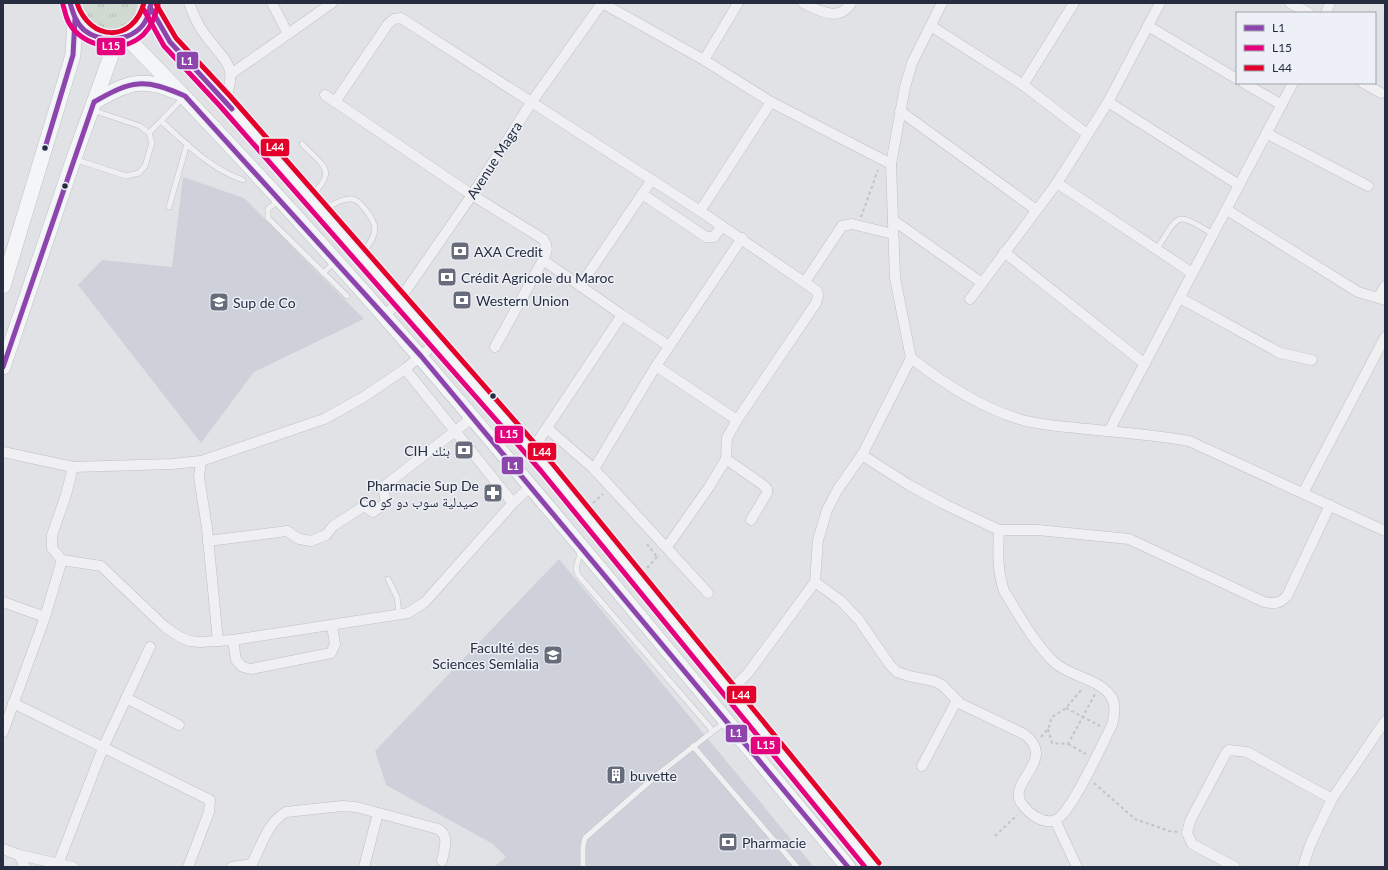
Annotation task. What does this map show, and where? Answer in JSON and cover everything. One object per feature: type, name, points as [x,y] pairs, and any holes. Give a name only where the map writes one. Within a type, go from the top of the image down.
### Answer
[{"type":"main road","points":[[70,3],[75,19],[81,27],[93,36],[107,40],[122,38],[140,27],[147,18],[150,5]]},
{"type":"main road","points":[[150,5],[170,42],[225,100],[532,450],[874,867]]},
{"type":"main road","points":[[3,286],[6,266],[73,55],[75,19]]},
{"type":"main road","points":[[122,38],[185,96],[385,316],[531,486],[848,867]]},
{"type":"main road","points":[[3,366],[74,158],[93,106],[122,38]]},
{"type":"main road","points":[[93,106],[122,86],[137,83],[156,84],[185,96]]},
{"type":"street","points":[[189,3],[206,36],[227,61],[231,74],[230,85],[225,100]]},
{"type":"street","points":[[272,3],[288,34]]},
{"type":"street","points":[[231,74],[332,3]]},
{"type":"street","points":[[602,3],[704,60],[771,102],[886,162]]},
{"type":"street","name":"Avenue Magra","points":[[385,316],[400,299],[472,196],[531,103],[602,3]]},
{"type":"street","points":[[704,60],[738,3]]},
{"type":"street","points":[[803,3],[825,14],[833,14],[842,12],[851,3]]},
{"type":"street","points":[[730,691],[748,673],[814,582],[818,540],[828,510],[838,489],[862,455],[911,358],[895,278],[893,220],[886,162],[912,63],[942,3]]},
{"type":"street","points":[[1023,85],[1074,3]]},
{"type":"street","points":[[970,299],[1035,210],[1057,183],[1108,102],[1160,3]]},
{"type":"street","points":[[1290,3],[1307,12]]},
{"type":"street","points":[[335,102],[388,24],[398,18],[405,20],[531,103],[742,238],[817,291],[818,296],[816,303],[737,420],[727,438],[726,460],[667,548]]},
{"type":"street","points":[[931,26],[1023,85],[1087,134]]},
{"type":"street","points":[[1148,26],[1236,78]]},
{"type":"street","points":[[1246,84],[1282,105]]},
{"type":"street","points":[[1109,431],[1146,364],[1192,273],[1227,210],[1292,84]]},
{"type":"street","points":[[1365,84],[1381,93]]},
{"type":"street","points":[[325,95],[472,196],[543,239],[547,250],[543,260],[495,347]]},
{"type":"street","points":[[700,211],[771,102]]},
{"type":"street","points":[[1108,102],[1239,185]]},
{"type":"street","points":[[900,111],[1035,210]]},
{"type":"street","points":[[1266,133],[1368,186]]},
{"type":"street","points":[[580,286],[651,180]]},
{"type":"street","points":[[1057,183],[1192,273]]},
{"type":"street","points":[[642,194],[706,237],[714,237],[722,226]]},
{"type":"street","points":[[1227,210],[1358,292],[1382,299],[1385,286]]},
{"type":"street","points":[[893,220],[982,284]]},
{"type":"street","points":[[805,282],[842,226],[846,224],[858,225],[893,234]]},
{"type":"street","points":[[594,469],[656,366],[742,238]]},
{"type":"street","points":[[1004,252],[1146,364]]},
{"type":"street","points":[[543,260],[669,346]]},
{"type":"street","points":[[1180,298],[1280,353],[1312,360]]},
{"type":"street","points":[[532,450],[622,315]]},
{"type":"street","points":[[1302,493],[1385,337]]},
{"type":"street","points":[[3,452],[73,467],[172,464],[201,461],[324,419],[362,398],[405,369],[437,342]]},
{"type":"street","points":[[911,358],[938,379],[974,399],[1020,419],[1048,425],[1165,436],[1189,441],[1384,529]]},
{"type":"street","points":[[656,366],[737,420]]},
{"type":"street","points":[[405,369],[456,430],[513,503]]},
{"type":"street","points":[[208,541],[287,530],[299,539],[311,541],[326,535],[333,526],[364,506],[373,512],[386,503],[383,487],[472,418]]},
{"type":"street","points":[[547,428],[594,469],[708,593]]},
{"type":"street","points":[[862,455],[944,504],[999,530],[1038,530],[1129,538],[1264,602],[1274,604],[1281,602],[1287,596],[1330,505]]},
{"type":"street","points":[[726,460],[764,485],[766,489],[766,493],[751,520]]},
{"type":"street","points":[[201,461],[199,477],[208,541],[218,641]]},
{"type":"street","points":[[73,467],[66,495],[52,535],[52,548],[62,560],[101,566],[165,626],[180,637],[200,642],[233,640],[332,626],[408,613],[426,602],[513,503],[531,486]]},
{"type":"street","points":[[814,582],[841,601],[854,615],[890,665],[897,672],[934,681],[942,685],[962,704],[1024,734],[1032,740],[1035,745],[1035,760],[1020,791],[1019,798],[1034,816],[1046,821],[1055,820],[1063,815],[1109,731],[1114,717],[1112,699],[1099,686],[1065,669],[1055,662],[1034,639],[1004,591],[999,573],[999,530]]},
{"type":"street","points":[[3,732],[45,617],[62,560]]},
{"type":"street","points":[[3,602],[45,617]]},
{"type":"street","points":[[233,640],[236,660],[243,667],[251,669],[331,654],[335,644],[332,626]]},
{"type":"street","points":[[57,866],[103,748],[150,647]]},
{"type":"street","points":[[126,698],[179,725]]},
{"type":"street","points":[[922,766],[957,700]]},
{"type":"street","points":[[13,703],[210,800],[209,812],[188,867]]},
{"type":"street","points":[[1303,867],[1310,845],[1332,799],[1385,721]]},
{"type":"street","points":[[1235,867],[1195,847],[1188,839],[1187,833],[1190,822],[1226,753],[1233,749],[1247,752],[1332,799]]},
{"type":"street","points":[[232,867],[252,866],[272,824],[278,817],[286,812],[342,806],[356,807],[443,831],[446,837],[442,861]]},
{"type":"street","points":[[364,867],[378,813]]},
{"type":"street","points":[[1055,820],[1077,867]]},
{"type":"street","points":[[3,849],[57,866],[72,867]]},
{"type":"street","points":[[19,855],[25,867]]},
{"type":"lane","points":[[149,133],[185,96]]},
{"type":"lane","points":[[74,158],[126,176],[135,176],[142,170],[151,148],[151,138],[149,133],[140,126],[93,106]]},
{"type":"lane","points":[[161,121],[220,171],[243,180]]},
{"type":"lane","points":[[169,207],[187,144]]},
{"type":"lane","points":[[302,144],[323,166],[326,173],[323,183],[309,197]]},
{"type":"lane","points":[[321,211],[347,199],[356,200],[359,202],[373,218],[376,226],[375,235],[361,256]]},
{"type":"lane","points":[[279,200],[268,209],[268,218],[347,296]]},
{"type":"lane","points":[[1156,250],[1175,221],[1180,218],[1186,218],[1213,234]]},
{"type":"lane","points":[[323,272],[336,262]]},
{"type":"lane","points":[[582,548],[576,568],[578,575],[713,731]]},
{"type":"lane","points":[[388,579],[397,597],[398,614]]},
{"type":"lane","points":[[583,867],[583,846],[585,838],[657,775],[726,721]]},
{"type":"lane","points":[[694,746],[797,867]]},
{"type":"path","points":[[858,225],[886,162]]},
{"type":"path","points":[[1035,745],[1048,729],[1052,717],[1066,708],[1089,682]]},
{"type":"path","points":[[1068,744],[1099,686]]},
{"type":"path","points":[[1066,708],[1109,731]]},
{"type":"path","points":[[1048,729],[1052,743],[1068,744],[1094,758]]},
{"type":"path","points":[[1086,775],[1135,819],[1169,831],[1187,833]]},
{"type":"path","points":[[995,836],[1025,807]]},
{"type":"shaded area","name":"Sup de Co","points":[[183,177],[244,198],[364,319],[254,372],[201,443],[78,285],[102,260],[172,267]]},
{"type":"shaded area","name":"Faculté des Sciences Semlalia","points":[[559,559],[814,867],[494,867],[506,857],[493,844],[386,785],[375,751]]},
{"type":"green space","points":[[83,3],[137,3],[135,15],[129,23],[120,28],[110,30],[100,28],[91,23],[85,15]]},
{"type":"transit line","name":"L1","points":[[70,3],[77,21],[84,30],[100,38],[110,39],[128,36],[136,32],[147,18],[151,3]]},
{"type":"transit line","name":"L44","points":[[77,3],[83,16],[91,25],[101,31],[111,33],[121,31],[131,25],[138,16],[144,3]]},
{"type":"transit line","name":"L44","points":[[156,4],[176,38],[230,96],[551,462],[879,863]]},
{"type":"transit line","name":"L15","points":[[63,5],[68,21],[75,31],[83,38],[103,46],[124,45],[143,35],[151,24],[158,5]]},
{"type":"transit line","name":"L1","points":[[150,7],[170,42],[232,109]]},
{"type":"transit line","name":"L15","points":[[144,10],[164,46],[220,106],[541,471],[865,867]]},
{"type":"transit line","name":"L1","points":[[45,148],[73,55],[75,19]]},
{"type":"transit line","name":"L1","points":[[3,367],[94,102],[118,89],[138,84],[159,86],[185,96],[421,356],[848,867]]},
{"type":"place","name":"AXA Credit","points":[[460,251]]},
{"type":"place","name":"Crédit Agricole du Maroc","points":[[447,277]]},
{"type":"place","name":"Western Union","points":[[462,300]]},
{"type":"place","name":"Sup de Co","points":[[219,302]]},
{"type":"place","name":"CIH بنك","points":[[464,450]]},
{"type":"place","name":"Pharmacie Sup De Co صيدلية سوب دو كو","points":[[493,493]]},
{"type":"place","name":"Faculté des Sciences Semlalia","points":[[553,655]]},
{"type":"place","name":"buvette","points":[[616,775]]},
{"type":"place","name":"Pharmacie","points":[[728,842]]}]
